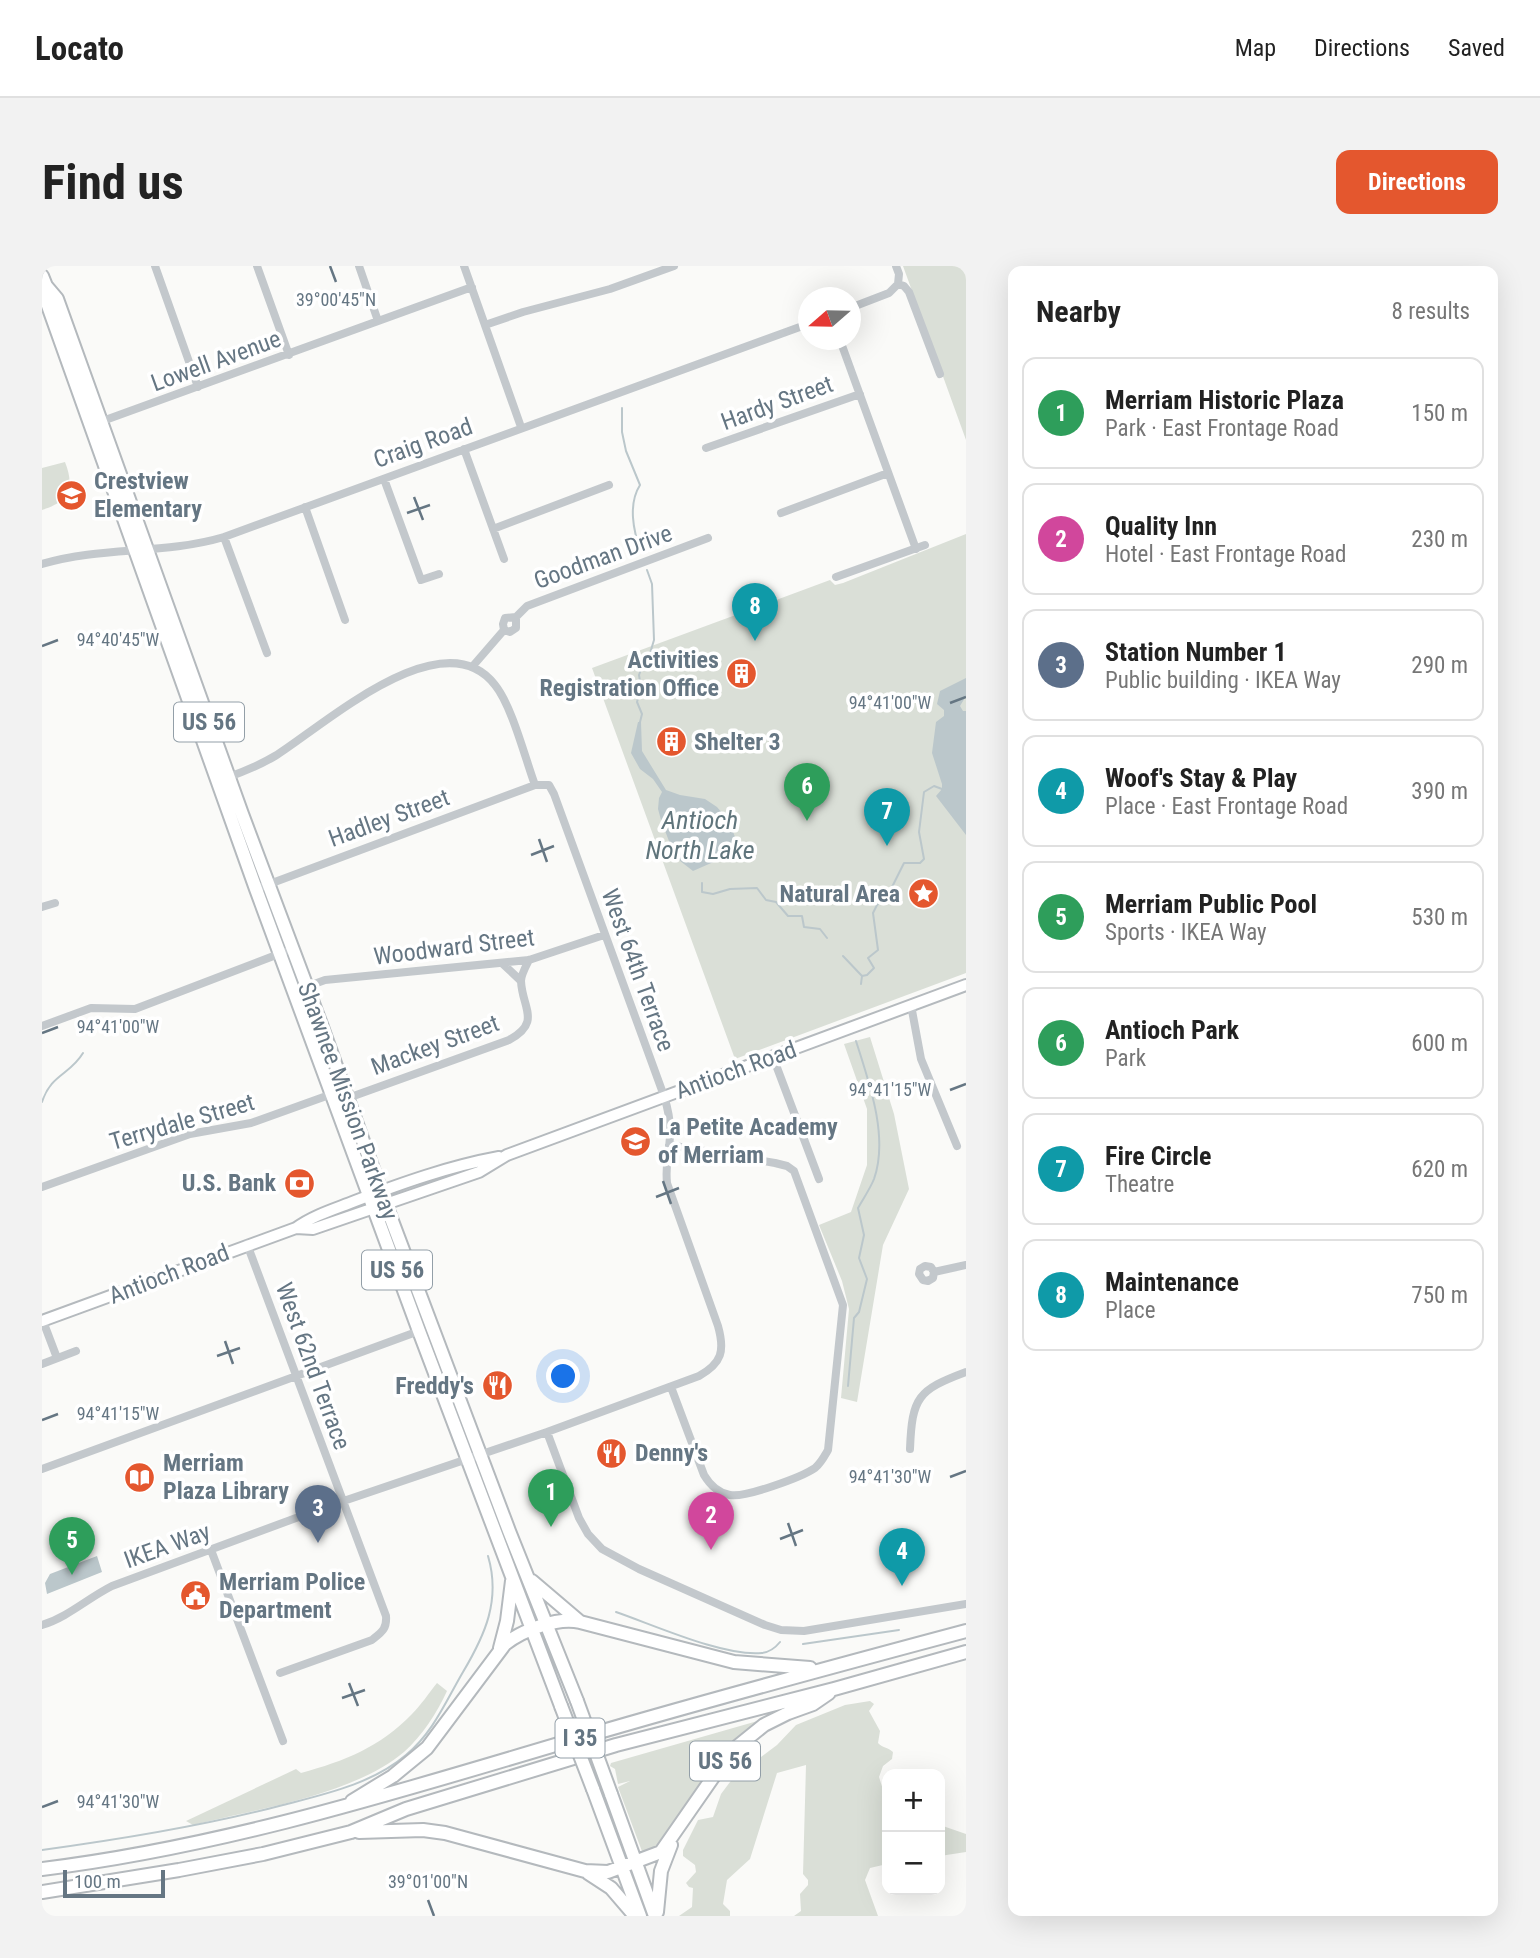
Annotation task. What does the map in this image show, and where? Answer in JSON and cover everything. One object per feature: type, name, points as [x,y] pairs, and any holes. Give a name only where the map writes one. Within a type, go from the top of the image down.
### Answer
[{"type":"highway","name":"Shawnee Mission Parkway","points":[[43,283],[47,303],[148,551],[223,779]]},
{"type":"highway","name":"Shawnee Mission Parkway","points":[[96,423],[134,551],[223,779],[286,952],[332,1094],[375,1193]]},
{"type":"highway","name":"Shawnee Mission Parkway","points":[[286,952],[306,987],[348,1098],[419,1331],[548,1624],[656,1916]]},
{"type":"highway","name":"Shawnee Mission Parkway","points":[[380,1207],[448,1367],[513,1577],[622,1868],[637,1916]]},
{"type":"highway","points":[[419,1331],[425,1335],[448,1367]]},
{"type":"highway","points":[[498,1654],[507,1621],[513,1577]]},
{"type":"highway","name":"US 56","points":[[529,1578],[580,1622],[734,1662],[824,1669]]},
{"type":"highway","points":[[338,1810],[393,1776],[427,1748],[512,1639],[562,1620],[580,1622]]},
{"type":"highway","name":"I 35","points":[[42,1869],[204,1842],[338,1810],[635,1721],[966,1631]]},
{"type":"highway","name":"I 35","points":[[42,1892],[190,1868],[351,1832],[406,1809],[616,1745],[966,1652]]},
{"type":"highway","name":"US 56","points":[[622,1868],[661,1852],[727,1758],[752,1733],[788,1713],[813,1704],[834,1689]]},
{"type":"highway","points":[[351,1832],[423,1830],[445,1833],[585,1871],[608,1872],[622,1868]]},
{"type":"highway","points":[[656,1916],[662,1871],[674,1835]]},
{"type":"highway","points":[[585,1871],[611,1888],[637,1916]]},
{"type":"main road","name":"Antioch Road","points":[[43,1321],[296,1228],[309,1219],[375,1193],[475,1161],[507,1155],[966,985]]},
{"type":"main road","name":"Antioch Road","points":[[296,1228],[313,1229],[380,1207],[479,1172],[507,1155]]},
{"type":"street","points":[[155,266],[198,387]]},
{"type":"street","points":[[257,266],[289,355]]},
{"type":"street","points":[[359,266],[378,321]]},
{"type":"street","points":[[464,266],[521,427]]},
{"type":"street","points":[[485,326],[523,312],[610,289],[674,266]]},
{"type":"street","points":[[861,304],[889,293],[898,284],[896,266]]},
{"type":"street","points":[[898,284],[909,292],[940,374]]},
{"type":"street","name":"Lowell Avenue","points":[[96,423],[472,287]]},
{"type":"street","name":"Craig Road","points":[[42,564],[84,555],[187,547],[223,537],[798,328]]},
{"type":"street","points":[[844,350],[916,549]]},
{"type":"street","name":"Hardy Street","points":[[706,448],[860,394]]},
{"type":"street","points":[[464,449],[504,559]]},
{"type":"street","points":[[781,513],[888,473]]},
{"type":"street","points":[[384,479],[421,580],[439,574]]},
{"type":"street","points":[[493,529],[609,485]]},
{"type":"street","points":[[305,507],[345,620]]},
{"type":"street","points":[[223,537],[267,653]]},
{"type":"street","name":"Goodman Drive","points":[[472,667],[504,630],[505,618],[516,617],[527,606],[543,599],[708,538]]},
{"type":"street","points":[[836,577],[925,545]]},
{"type":"street","points":[[223,779],[274,757],[363,696],[400,677],[443,663],[472,667]]},
{"type":"street","name":"West 64th Terrace","points":[[472,667],[490,679],[500,692],[536,785],[549,785],[554,794],[664,1096],[670,1117],[665,1166],[667,1183],[719,1326],[723,1347],[720,1356]]},
{"type":"street","name":"Hadley Street","points":[[262,887],[536,785]]},
{"type":"street","points":[[42,907],[55,903]]},
{"type":"street","name":"Woodward Street","points":[[306,987],[325,980],[529,960],[604,935]]},
{"type":"street","points":[[42,1026],[91,1008],[135,1009],[286,952]]},
{"type":"street","points":[[503,964],[520,980],[529,960]]},
{"type":"street","name":"Mackey Street","points":[[348,1098],[517,1036],[527,1023],[528,1016],[520,980]]},
{"type":"street","points":[[911,1005],[921,1059],[957,1146]]},
{"type":"street","points":[[773,1057],[819,1180]]},
{"type":"street","name":"Terrydale Street","points":[[42,1187],[190,1134],[251,1123],[332,1094]]},
{"type":"street","points":[[669,1145],[775,1163],[794,1171],[843,1305],[828,1450],[823,1460],[808,1471],[748,1495],[720,1492],[704,1475],[671,1387]]},
{"type":"street","name":"West 62nd Terrace","points":[[247,1244],[386,1616],[387,1625],[384,1632],[372,1640],[279,1673]]},
{"type":"street","points":[[934,1272],[966,1265]]},
{"type":"street","points":[[43,1321],[57,1358]]},
{"type":"street","points":[[42,1469],[419,1331]]},
{"type":"street","points":[[42,1364],[76,1351]]},
{"type":"street","name":"IKEA Way","points":[[42,1625],[57,1620],[112,1586],[671,1387],[712,1369],[720,1356]]},
{"type":"street","points":[[910,1449],[912,1418],[918,1401],[932,1386],[966,1372]]},
{"type":"street","points":[[547,1432],[579,1518],[601,1549],[765,1625],[788,1631],[804,1631],[966,1604]]},
{"type":"street","points":[[211,1550],[283,1741]]},
{"type":"shaded area","points":[[903,266],[966,266],[966,440]]},
{"type":"shaded area","points":[[65,462],[69,479],[67,492],[58,503],[42,510],[42,468]]},
{"type":"shaded area","points":[[966,534],[966,973],[735,1059],[592,668],[830,580],[835,585],[843,583]]},
{"type":"shaded area","points":[[870,1037],[894,1114],[909,1189],[883,1245],[857,1402],[841,1398],[849,1309],[842,1281],[819,1225],[851,1212],[867,1165],[867,1109],[844,1044]]},
{"type":"shaded area","points":[[437,1683],[447,1691],[434,1716],[411,1746],[383,1767],[332,1790],[303,1799],[193,1825],[186,1821],[296,1769],[301,1773],[317,1768],[347,1758],[374,1744],[400,1726]]},
{"type":"shaded area","points":[[870,1701],[874,1704],[869,1711],[880,1731],[878,1743],[893,1752],[892,1759],[883,1766],[879,1777],[882,1786],[882,1865],[870,1868],[865,1880],[878,1916],[794,1916],[801,1911],[800,1894],[808,1885],[803,1874],[806,1765],[777,1773],[750,1859],[727,1880],[723,1904],[730,1911],[730,1916],[679,1916],[692,1907],[693,1888],[686,1883],[696,1872],[695,1865],[683,1856],[683,1850],[698,1820],[713,1817],[721,1794],[733,1778],[777,1745],[796,1725],[845,1705]]},
{"type":"shaded area","points":[[761,1720],[662,1846],[643,1854],[618,1787],[630,1781],[618,1784],[611,1763]]},
{"type":"shaded area","points":[[945,1827],[966,1834],[966,1852],[945,1855]]},
{"type":"water","points":[[966,678],[966,696],[960,706],[966,711],[966,835],[936,796],[942,789],[942,784],[932,753],[936,722],[944,716],[944,710],[937,704],[940,691]]},
{"type":"water","name":"Antioch North Lake","points":[[638,722],[641,722],[642,751],[666,790],[705,799],[717,807],[729,821],[738,845],[734,852],[693,871],[675,857],[658,809],[662,792],[653,779],[640,769],[631,753]]},
{"type":"water","points":[[97,1556],[102,1572],[47,1594],[45,1583],[50,1574]]},
{"type":"waterway","points":[[622,408],[622,432],[626,451],[640,485],[634,501],[633,518],[641,551]]},
{"type":"waterway","points":[[640,722],[642,714],[637,702],[641,688],[639,675],[648,660],[654,640],[652,584],[647,570]]},
{"type":"waterway","points":[[862,976],[874,968],[868,958],[878,950],[873,913],[877,905],[887,897],[904,863],[920,863],[924,859],[919,832],[924,792],[934,786],[942,789]]},
{"type":"waterway","points":[[702,883],[702,892],[713,894],[730,889],[757,888],[766,900],[776,902],[788,916],[802,916],[804,927],[820,929],[827,938]]},
{"type":"waterway","points":[[843,956],[862,976],[861,984]]},
{"type":"waterway","points":[[848,1386],[854,1318],[859,1312],[867,1279],[859,1258],[864,1235],[858,1208],[874,1179],[879,1145],[876,1110],[856,1041]]},
{"type":"waterway","points":[[42,1102],[50,1086],[83,1053]]},
{"type":"waterway","points":[[42,1850],[163,1831],[253,1813],[348,1787],[393,1765],[416,1746],[431,1727],[484,1631],[493,1587],[488,1556]]},
{"type":"waterway","points":[[616,1612],[689,1639],[729,1650],[762,1653],[768,1652],[780,1642]]},
{"type":"waterway","points":[[803,1644],[899,1630]]},
{"type":"place","name":"Crestview Elementary","points":[[71,495]]},
{"type":"place","name":"Maintenance","points":[[755,641]]},
{"type":"place","name":"Activities Registration Office","points":[[742,674]]},
{"type":"place","name":"Shelter 3","points":[[671,742]]},
{"type":"place","name":"Antioch Park","points":[[807,821]]},
{"type":"place","name":"Fire Circle","points":[[887,846]]},
{"type":"place","name":"Natural Area","points":[[923,894]]},
{"type":"place","name":"La Petite Academy of Merriam","points":[[635,1141]]},
{"type":"place","name":"U.S. Bank","points":[[299,1183]]},
{"type":"place","name":"Freddy's","points":[[497,1386]]},
{"type":"place","name":"Denny's","points":[[612,1453]]},
{"type":"place","name":"Merriam Plaza Library","points":[[140,1477]]},
{"type":"place","name":"Merriam Historic Plaza","points":[[551,1527]]},
{"type":"place","name":"Station Number 1","points":[[318,1543]]},
{"type":"place","name":"Quality Inn","points":[[711,1550]]},
{"type":"place","name":"Merriam Public Pool","points":[[72,1575]]},
{"type":"place","name":"Woof's Stay & Play","points":[[902,1586]]},
{"type":"place","name":"Merriam Police Department","points":[[196,1596]]}]
